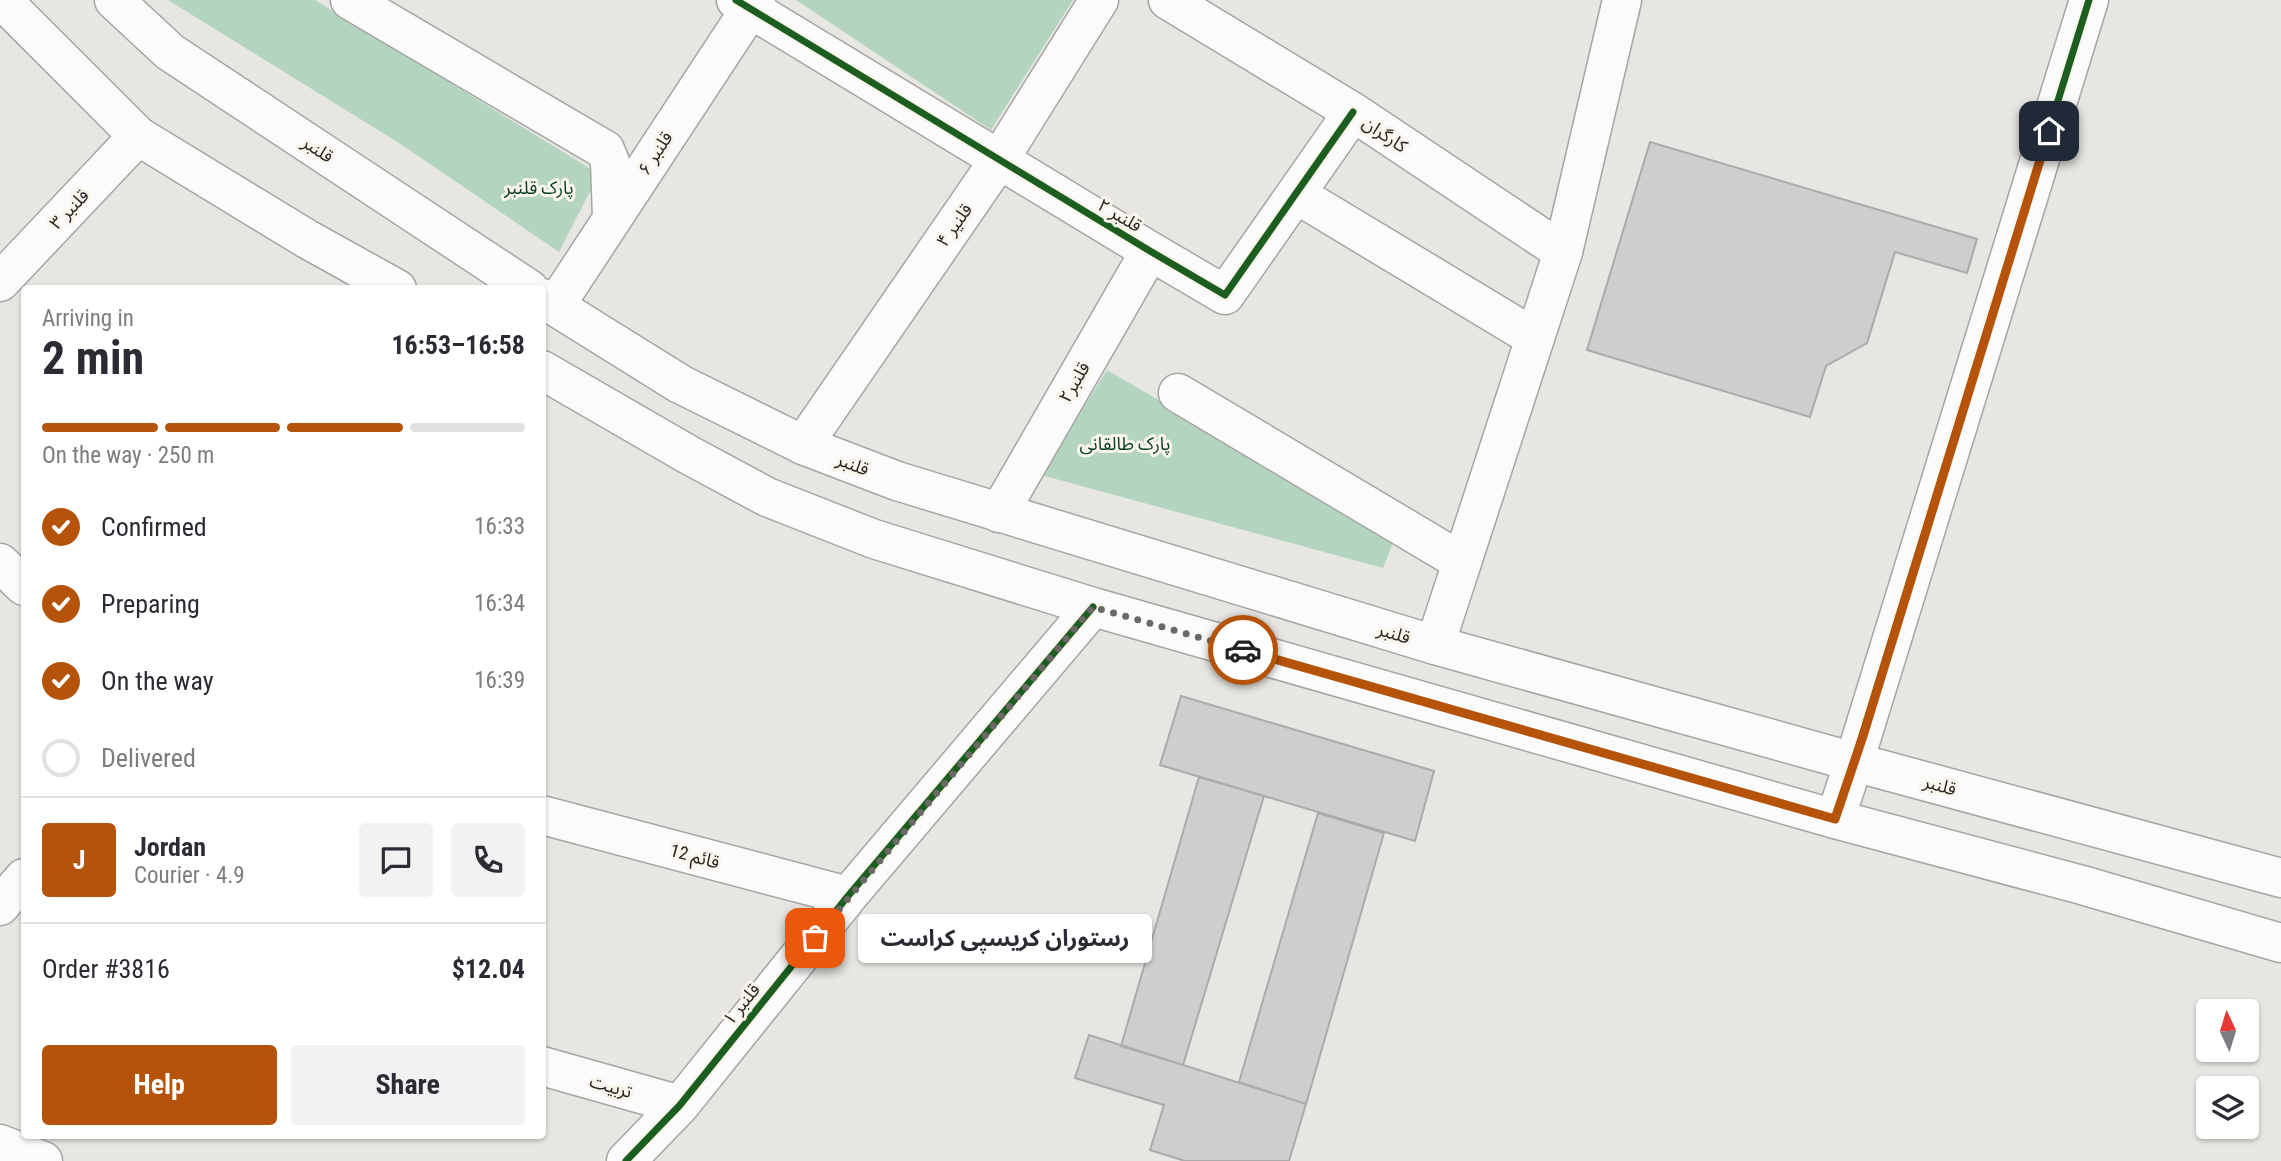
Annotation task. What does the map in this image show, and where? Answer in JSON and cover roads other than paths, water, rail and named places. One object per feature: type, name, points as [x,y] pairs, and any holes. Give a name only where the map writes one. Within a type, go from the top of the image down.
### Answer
[{"type":"street","points":[[2,0],[138,136],[307,239],[390,285]]},
{"type":"street","name":"قلنبر","points":[[114,0],[170,51],[524,285]]},
{"type":"street","points":[[350,0],[605,150],[610,162],[612,218]]},
{"type":"street","name":"قلنیر ۴","points":[[803,445],[999,160],[1099,0]]},
{"type":"street","points":[[1435,645],[1563,252],[1622,0]]},
{"type":"street","points":[[1835,819],[2090,0]]},
{"type":"street","name":"کارگران","points":[[1170,1],[1353,112],[1563,252]]},
{"type":"street","name":"قلنبر ۶","points":[[546,292],[612,218],[747,3]]},
{"type":"street","name":"قلنبر ۲","points":[[747,3],[999,160],[1226,295],[1296,194]]},
{"type":"street","points":[[1353,112],[1296,194],[1535,338]]},
{"type":"street","name":"قلنبر ۳","points":[[0,282],[138,136]]},
{"type":"street","name":"قلنبر۲","points":[[999,513],[1150,251]]},
{"type":"street","name":"قلنبر","points":[[546,300],[680,384],[803,445],[897,481],[1435,645],[2281,877]]},
{"type":"street","points":[[546,372],[767,497],[874,539],[1093,607],[2281,943]]},
{"type":"street","points":[[1178,393],[1462,562]]},
{"type":"street","points":[[0,564],[21,583]]},
{"type":"street","name":"قلنبر ۱","points":[[626,1161],[680,1105],[848,896],[1093,607]]},
{"type":"street","name":"قائم 12","points":[[546,816],[848,896]]},
{"type":"street","name":"تربیت","points":[[546,1067],[680,1105]]},
{"type":"street","points":[[0,1143],[43,1161]]},
{"type":"place","name":"رستوران کریسپی کراست","points":[[815,938]]},
{"type":"park label","name":"پارک قلنبر","points":[[539,187]]},
{"type":"park label","name":"پارک طالقانی","points":[[1125,443]]}]
